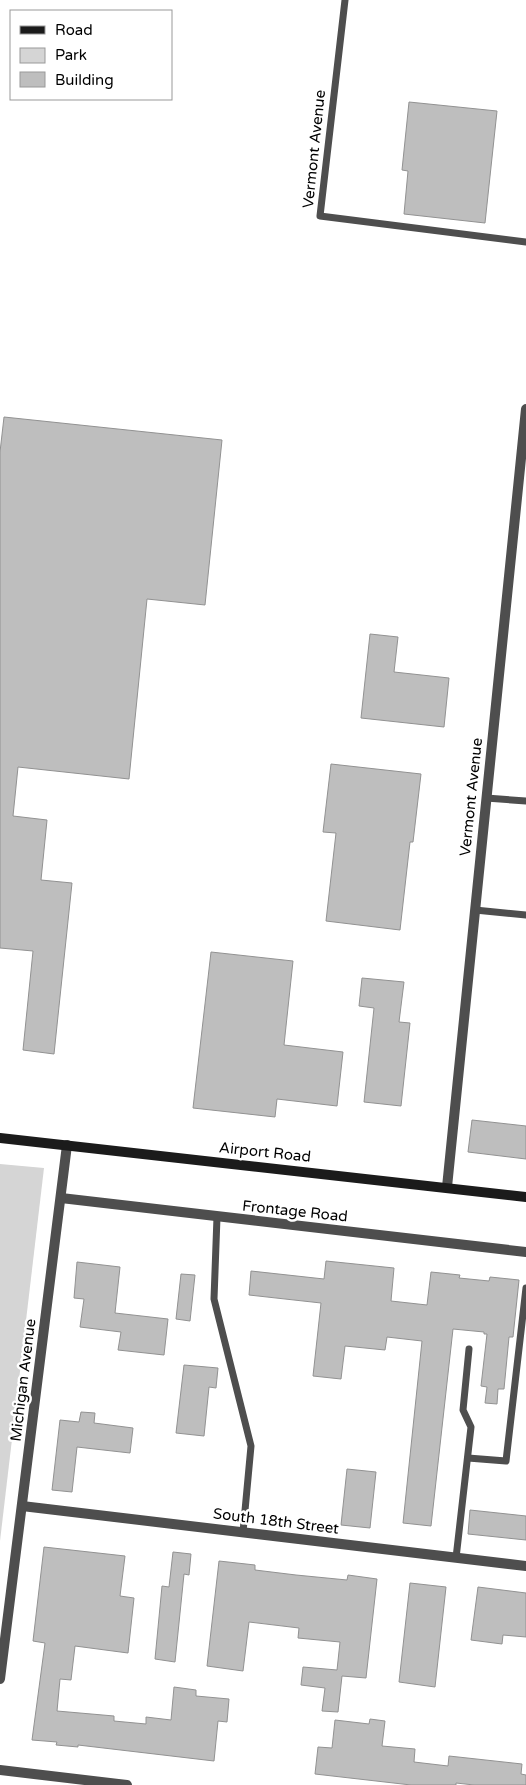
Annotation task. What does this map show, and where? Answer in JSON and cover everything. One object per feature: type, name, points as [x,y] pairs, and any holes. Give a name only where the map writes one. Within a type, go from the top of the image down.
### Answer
[{"type":"main road","name":"Airport Road","points":[[0,1138],[526,1197]]},
{"type":"street","name":"Vermont Avenue","points":[[447,1188],[486,798],[523,466],[526,409]]},
{"type":"street","name":"Michigan Avenue","points":[[0,1679],[2,1645],[22,1506],[67,1145]]},
{"type":"street","name":"Frontage Road","points":[[61,1198],[526,1252]]},
{"type":"street","name":"South 18th Street","points":[[22,1506],[526,1566]]},
{"type":"street","points":[[0,1770],[127,1785]]},
{"type":"lane","name":"Vermont Avenue","points":[[345,0],[320,216],[526,242]]},
{"type":"lane","points":[[486,798],[526,801]]},
{"type":"lane","points":[[475,910],[526,916]]},
{"type":"lane","points":[[217,1217],[214,1299],[251,1446],[243,1532]]},
{"type":"lane","points":[[468,1458],[506,1461],[526,1288]]},
{"type":"lane","points":[[456,1558],[471,1427],[463,1410],[470,1349]]},
{"type":"green space","points":[[0,1164],[44,1168],[0,1541]]},
{"type":"building","points":[[409,102],[497,111],[485,223],[404,214],[408,171],[402,170]]},
{"type":"building","points":[[4,417],[222,440],[205,605],[147,599],[129,779],[18,767],[13,816],[47,820],[41,880],[72,883],[54,1054],[23,1050],[33,951],[0,948],[0,452]]},
{"type":"building","points":[[370,634],[398,637],[394,672],[449,678],[444,727],[361,718]]},
{"type":"building","points":[[331,764],[421,774],[413,842],[410,842],[400,930],[326,921],[336,833],[323,832]]},
{"type":"building","points":[[211,952],[293,961],[284,1045],[343,1052],[337,1106],[277,1099],[275,1117],[193,1108]]},
{"type":"building","points":[[362,978],[404,982],[399,1022],[410,1023],[401,1106],[364,1102],[374,1008],[359,1006]]},
{"type":"building","points":[[472,1120],[526,1126],[526,1159],[468,1152]]},
{"type":"building","points":[[326,1261],[394,1268],[391,1301],[427,1305],[431,1272],[460,1275],[459,1278],[489,1281],[490,1277],[519,1280],[513,1337],[509,1337],[504,1389],[498,1389],[497,1404],[485,1403],[487,1387],[481,1386],[487,1334],[484,1334],[484,1332],[453,1329],[431,1526],[403,1523],[422,1341],[387,1337],[385,1350],[345,1346],[341,1379],[313,1376],[321,1303],[249,1295],[251,1271],[324,1279]]},
{"type":"building","points":[[77,1262],[120,1267],[115,1313],[168,1319],[164,1355],[118,1350],[121,1332],[80,1327],[84,1299],[74,1298]]},
{"type":"building","points":[[181,1274],[195,1275],[190,1321],[176,1319]]},
{"type":"building","points":[[184,1365],[218,1368],[216,1388],[209,1387],[204,1436],[176,1433]]},
{"type":"building","points":[[81,1412],[95,1413],[94,1423],[133,1428],[130,1453],[77,1447],[72,1492],[52,1490],[60,1420],[79,1422]]},
{"type":"building","points":[[347,1469],[376,1472],[370,1528],[341,1525]]},
{"type":"building","points":[[470,1510],[526,1516],[526,1540],[468,1534]]},
{"type":"building","points":[[44,1547],[125,1556],[120,1596],[134,1598],[128,1653],[75,1646],[71,1680],[60,1679],[57,1711],[114,1716],[114,1721],[146,1724],[146,1717],[171,1720],[174,1687],[196,1690],[196,1696],[229,1699],[227,1722],[218,1721],[214,1761],[78,1745],[78,1747],[56,1745],[57,1742],[32,1740],[45,1643],[33,1641]]},
{"type":"building","points":[[173,1552],[191,1554],[189,1575],[184,1574],[175,1662],[155,1659],[162,1586],[169,1587]]},
{"type":"building","points":[[219,1561],[255,1565],[255,1570],[296,1575],[347,1580],[348,1575],[377,1579],[366,1678],[342,1676],[338,1712],[322,1711],[325,1688],[301,1685],[303,1667],[337,1670],[340,1642],[298,1638],[299,1628],[249,1622],[243,1671],[207,1666]]},
{"type":"building","points":[[410,1583],[446,1587],[435,1687],[399,1682]]},
{"type":"building","points":[[478,1587],[526,1593],[526,1637],[503,1635],[502,1644],[471,1640]]},
{"type":"building","points":[[370,1719],[385,1721],[382,1746],[415,1749],[414,1762],[448,1766],[449,1756],[522,1764],[521,1774],[526,1775],[526,1785],[456,1783],[456,1785],[411,1785],[315,1774],[318,1747],[332,1748],[335,1720],[369,1724]]}]
